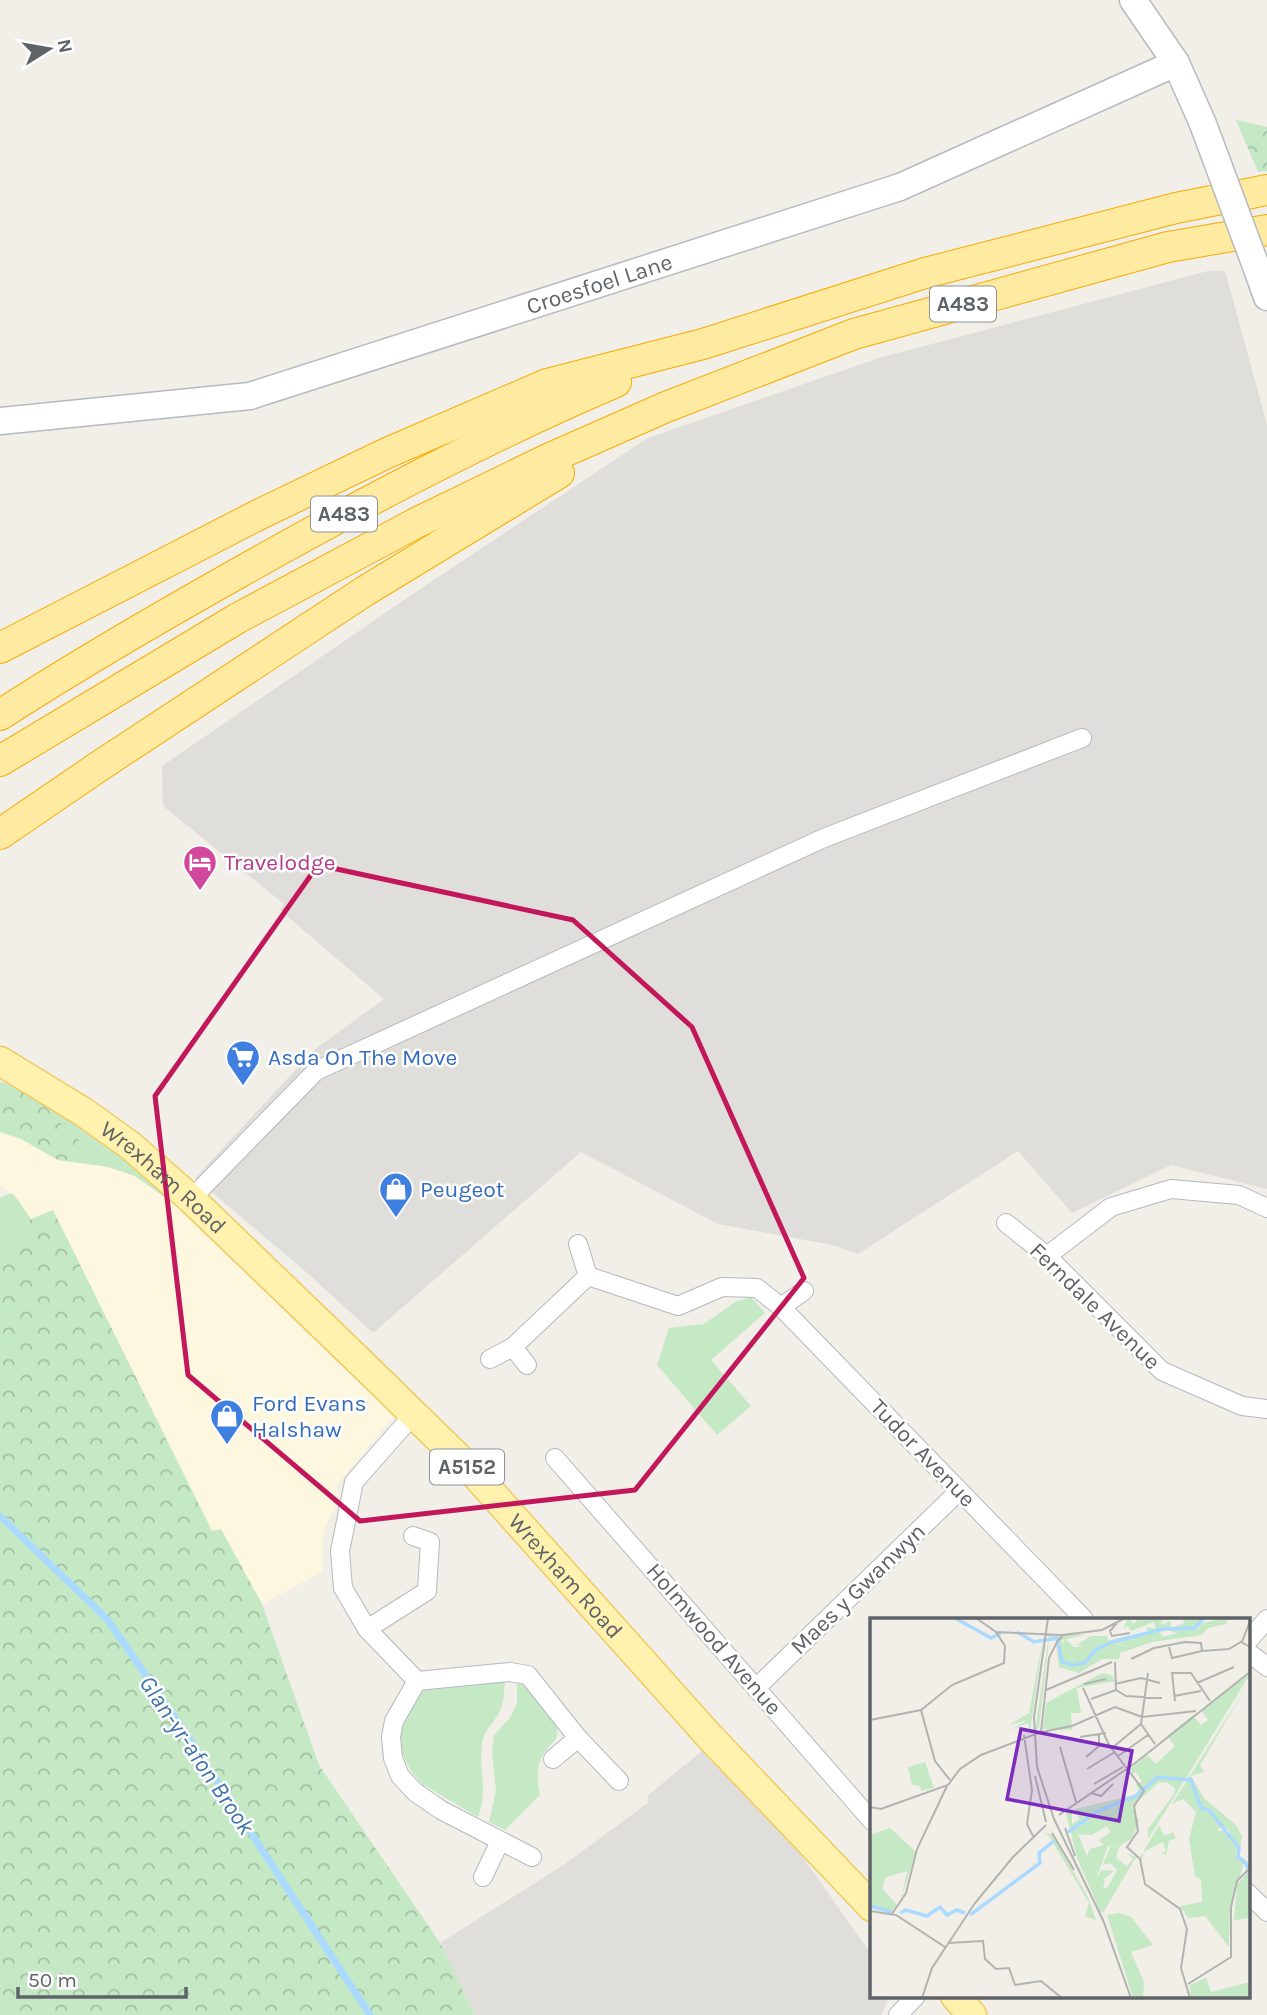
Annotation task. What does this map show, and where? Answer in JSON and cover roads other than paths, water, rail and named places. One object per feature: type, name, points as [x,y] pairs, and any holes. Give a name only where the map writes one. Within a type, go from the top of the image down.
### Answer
[{"type":"highway","name":"A483","points":[[0,715],[165,615],[355,508],[557,407],[703,344],[925,273],[1176,208],[1267,190]]},
{"type":"highway","name":"A483","points":[[0,761],[238,618],[404,529],[548,458],[666,407],[854,334],[1168,247],[1267,230]]},
{"type":"highway","points":[[0,648],[258,515],[387,453],[547,384],[703,344]]},
{"type":"highway","points":[[0,834],[98,766],[365,591],[666,407]]},
{"type":"main road","points":[[1133,0],[1176,63],[1203,124],[1267,297]]},
{"type":"main road","name":"Croesfoel Lane","points":[[0,421],[250,396],[900,187],[1176,63]]},
{"type":"main road","name":"Wrexham Road","points":[[6,1067],[85,1113],[131,1146],[191,1199],[471,1471],[710,1737],[870,1905]]},
{"type":"main road","points":[[956,1997],[972,2015]]},
{"type":"street","points":[[191,1199],[316,1071],[824,838],[1082,738]]},
{"type":"street","points":[[1047,1256],[1111,1206],[1171,1189],[1240,1195],[1267,1208]]},
{"type":"street","name":"Ferndale Avenue","points":[[1006,1223],[1047,1256],[1162,1371],[1242,1406],[1267,1409]]},
{"type":"street","points":[[490,1359],[513,1347],[588,1276],[578,1244]]},
{"type":"street","name":"Tudor Avenue","points":[[588,1276],[678,1306],[722,1286],[757,1288],[781,1307],[1083,1618]]},
{"type":"street","points":[[781,1307],[804,1291]]},
{"type":"street","points":[[513,1347],[527,1366]]},
{"type":"street","points":[[413,1415],[354,1482],[340,1551],[343,1588],[367,1629],[417,1681]]},
{"type":"street","name":"Holmwood Avenue","points":[[555,1458],[870,1819]]},
{"type":"street","name":"Maes y Gwanwyn","points":[[756,1688],[959,1491]]},
{"type":"street","points":[[367,1629],[427,1591],[430,1542],[414,1536]]},
{"type":"street","points":[[1250,1640],[1267,1619]]},
{"type":"street","points":[[1250,1654],[1267,1667]]},
{"type":"street","points":[[417,1681],[509,1672],[528,1675],[578,1738],[619,1781]]},
{"type":"street","points":[[417,1681],[394,1721],[391,1737],[393,1759],[400,1776],[415,1792],[441,1810],[532,1857]]},
{"type":"street","points":[[553,1759],[578,1738]]},
{"type":"street","points":[[482,1877],[500,1841]]},
{"type":"street","points":[[1250,1895],[1267,1912]]},
{"type":"street","points":[[898,2015],[915,1997]]},
{"type":"waterway","name":"Glan-yr-afon Brook","points":[[0,1516],[107,1619],[187,1735],[370,2015]]},
{"type":"place","name":"Travelodge","points":[[200,892]]},
{"type":"place","name":"Asda On The Move","points":[[243,1087]]},
{"type":"place","name":"Peugeot","points":[[396,1219]]},
{"type":"place","name":"Ford Evans Halshaw","points":[[227,1446]]}]
